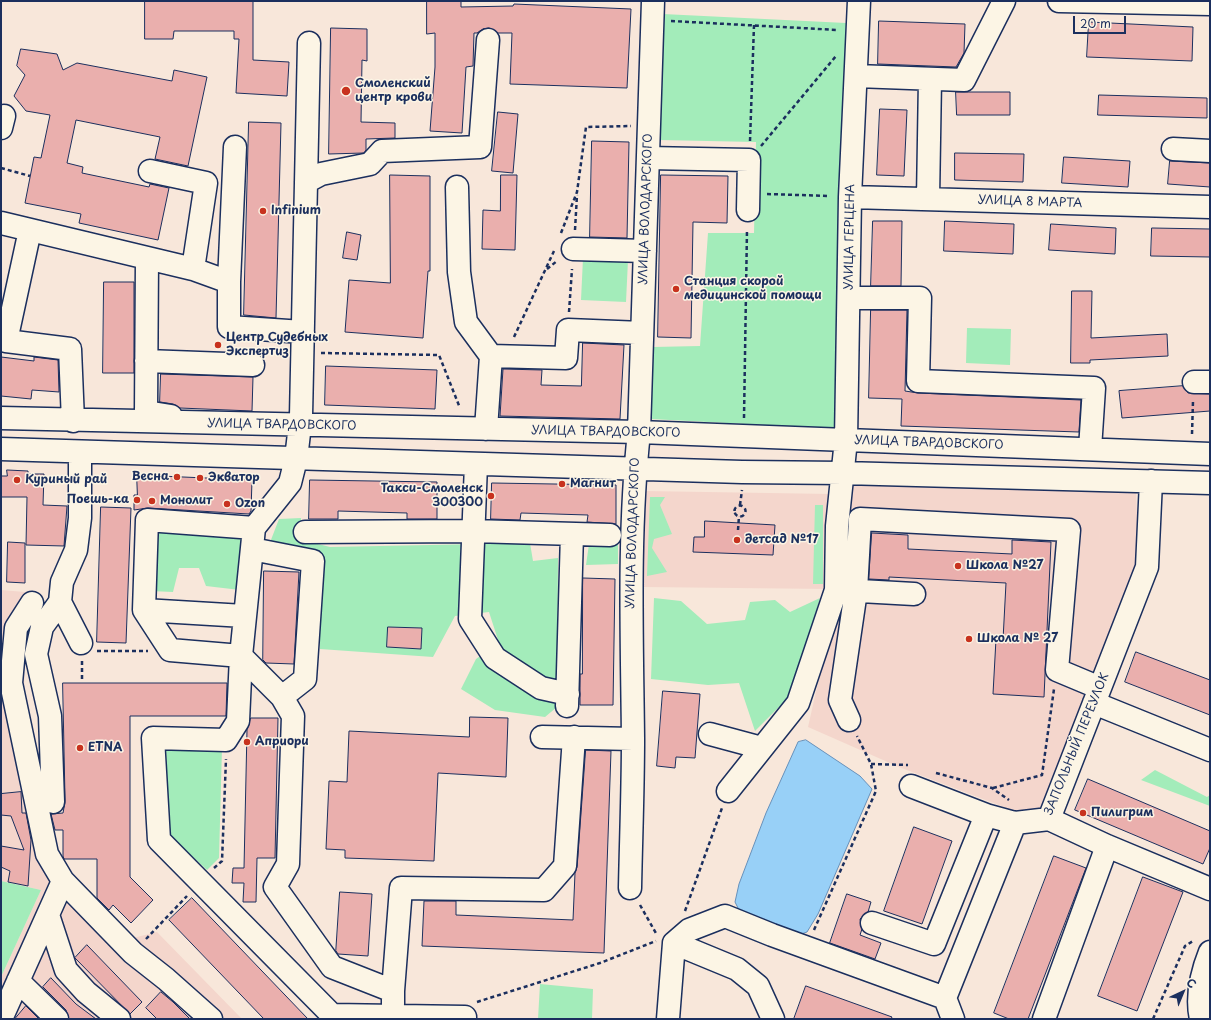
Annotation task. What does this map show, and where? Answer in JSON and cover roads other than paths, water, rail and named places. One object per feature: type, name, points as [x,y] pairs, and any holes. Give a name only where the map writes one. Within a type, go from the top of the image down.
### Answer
[{"type":"street","name":"УЛИЦА ГЕРЦЕНА","points":[[846,590],[837,526],[846,440],[850,298],[850,197],[859,1]]},
{"type":"street","points":[[856,76],[964,80],[1004,1]]},
{"type":"street","points":[[1059,1],[1201,3]]},
{"type":"street","name":"УЛИЦА ВОЛОДАРСКОГО","points":[[630,888],[632,739],[630,595],[635,469],[639,432],[653,10]]},
{"type":"street","points":[[306,182],[321,174],[370,164],[382,152],[480,147],[488,40]]},
{"type":"street","points":[[309,43],[303,342],[300,426],[296,459],[290,483],[253,538],[244,616],[238,721],[226,740],[153,738],[159,840],[332,1015],[465,1018]]},
{"type":"street","points":[[928,199],[930,78]]},
{"type":"street","points":[[234,147],[229,282],[229,327],[303,342]]},
{"type":"street","points":[[1173,149],[1210,151]]},
{"type":"street","points":[[648,158],[749,160],[748,202]]},
{"type":"street","points":[[150,171],[206,183],[193,269]]},
{"type":"street","points":[[457,187],[459,272],[466,322],[498,356],[566,358],[568,330],[642,333]]},
{"type":"street","name":"УЛИЦА 8 МАРТА","points":[[850,197],[1210,207]]},
{"type":"street","points":[[1,223],[193,269],[229,282]]},
{"type":"street","points":[[30,230],[6,341],[70,349],[73,421]]},
{"type":"street","points":[[563,244],[645,251]]},
{"type":"street","points":[[147,258],[146,412],[214,423]]},
{"type":"street","points":[[850,298],[920,298],[918,381],[1094,388],[1090,449]]},
{"type":"street","points":[[486,429],[498,356]]},
{"type":"street","points":[[146,361],[254,365]]},
{"type":"street","name":"УЛИЦА ТВАРДОВСКОГО","points":[[1,418],[300,426],[639,432],[1201,453]]},
{"type":"street","points":[[1,449],[80,453],[635,469],[1210,483]]},
{"type":"street","points":[[80,453],[80,518],[76,550],[62,582],[60,602],[81,653]]},
{"type":"street","points":[[476,464],[470,619],[495,658],[541,688],[567,700],[572,534]]},
{"type":"street","name":"ЗАПОЛЬНЫЙ ПЕРЕУЛОК","points":[[1015,824],[1049,819],[1148,567],[1151,481]]},
{"type":"street","points":[[849,720],[840,700],[846,590],[860,519],[1069,530],[1057,670],[1097,695],[1210,750]]},
{"type":"street","points":[[282,697],[305,679],[313,561],[253,538],[147,520],[144,610],[170,650],[241,656],[282,697],[292,716],[288,864],[275,887],[332,967],[392,991]]},
{"type":"street","points":[[305,532],[473,531],[610,535]]},
{"type":"street","points":[[846,590],[914,594]]},
{"type":"street","points":[[728,791],[798,703],[846,590]]},
{"type":"street","points":[[53,802],[50,716],[36,654],[42,627],[60,602]]},
{"type":"street","points":[[32,603],[16,628],[11,683],[47,854],[63,881],[133,953],[166,979],[211,1019]]},
{"type":"street","points":[[144,610],[244,616]]},
{"type":"street","points":[[710,734],[762,748]]},
{"type":"street","points":[[542,737],[632,739]]},
{"type":"street","points":[[394,1016],[392,991],[401,888],[544,890],[565,866],[574,737]]},
{"type":"street","points":[[911,786],[986,815],[1015,824],[945,998],[954,1019]]},
{"type":"street","points":[[872,923],[934,944],[986,815]]},
{"type":"street","points":[[1049,819],[1107,846],[1210,890]]},
{"type":"street","points":[[1044,1019],[1107,846]]},
{"type":"street","points":[[1,1019],[63,881]]},
{"type":"street","points":[[48,916],[66,970],[86,992],[120,1019]]},
{"type":"street","points":[[668,1019],[674,943],[689,930],[725,916],[945,998]]},
{"type":"street","points":[[674,943],[737,969],[758,986],[773,1019]]},
{"type":"street","points":[[1201,1019],[1199,1008],[1203,968],[1203,945]]},
{"type":"street","points":[[18,981],[57,1019]]},
{"type":"water","points":[[806,740],[860,776],[872,789],[818,914],[807,932],[790,938],[743,918],[735,902],[739,884],[766,813],[798,742]]},
{"type":"place","name":"Смоленский центр крови","points":[[346,91]]},
{"type":"place","name":"Infinium","points":[[263,211]]},
{"type":"place","name":"Станция скорой медицинской помощи","points":[[676,289]]},
{"type":"place","name":"Центр Судебных Экспертиз","points":[[218,345]]},
{"type":"place","name":"Весна","points":[[177,477]]},
{"type":"place","name":"Экватор","points":[[200,478]]},
{"type":"place","name":"Куриный рай","points":[[17,480]]},
{"type":"place","name":"Магнит","points":[[562,484]]},
{"type":"place","name":"Такси-Смоленск 300300","points":[[491,496]]},
{"type":"place","name":"Поешь-ка","points":[[137,500]]},
{"type":"place","name":"Монолит","points":[[152,501]]},
{"type":"place","name":"Ozon","points":[[227,504]]},
{"type":"place","name":"детсад №17","points":[[737,540]]},
{"type":"place","name":"Школа №27","points":[[958,566]]},
{"type":"place","name":"Школа № 27","points":[[969,639]]},
{"type":"place","name":"Априори","points":[[247,742]]},
{"type":"place","name":"ETNA","points":[[80,748]]},
{"type":"place","name":"Пилигрим","points":[[1083,813]]}]
